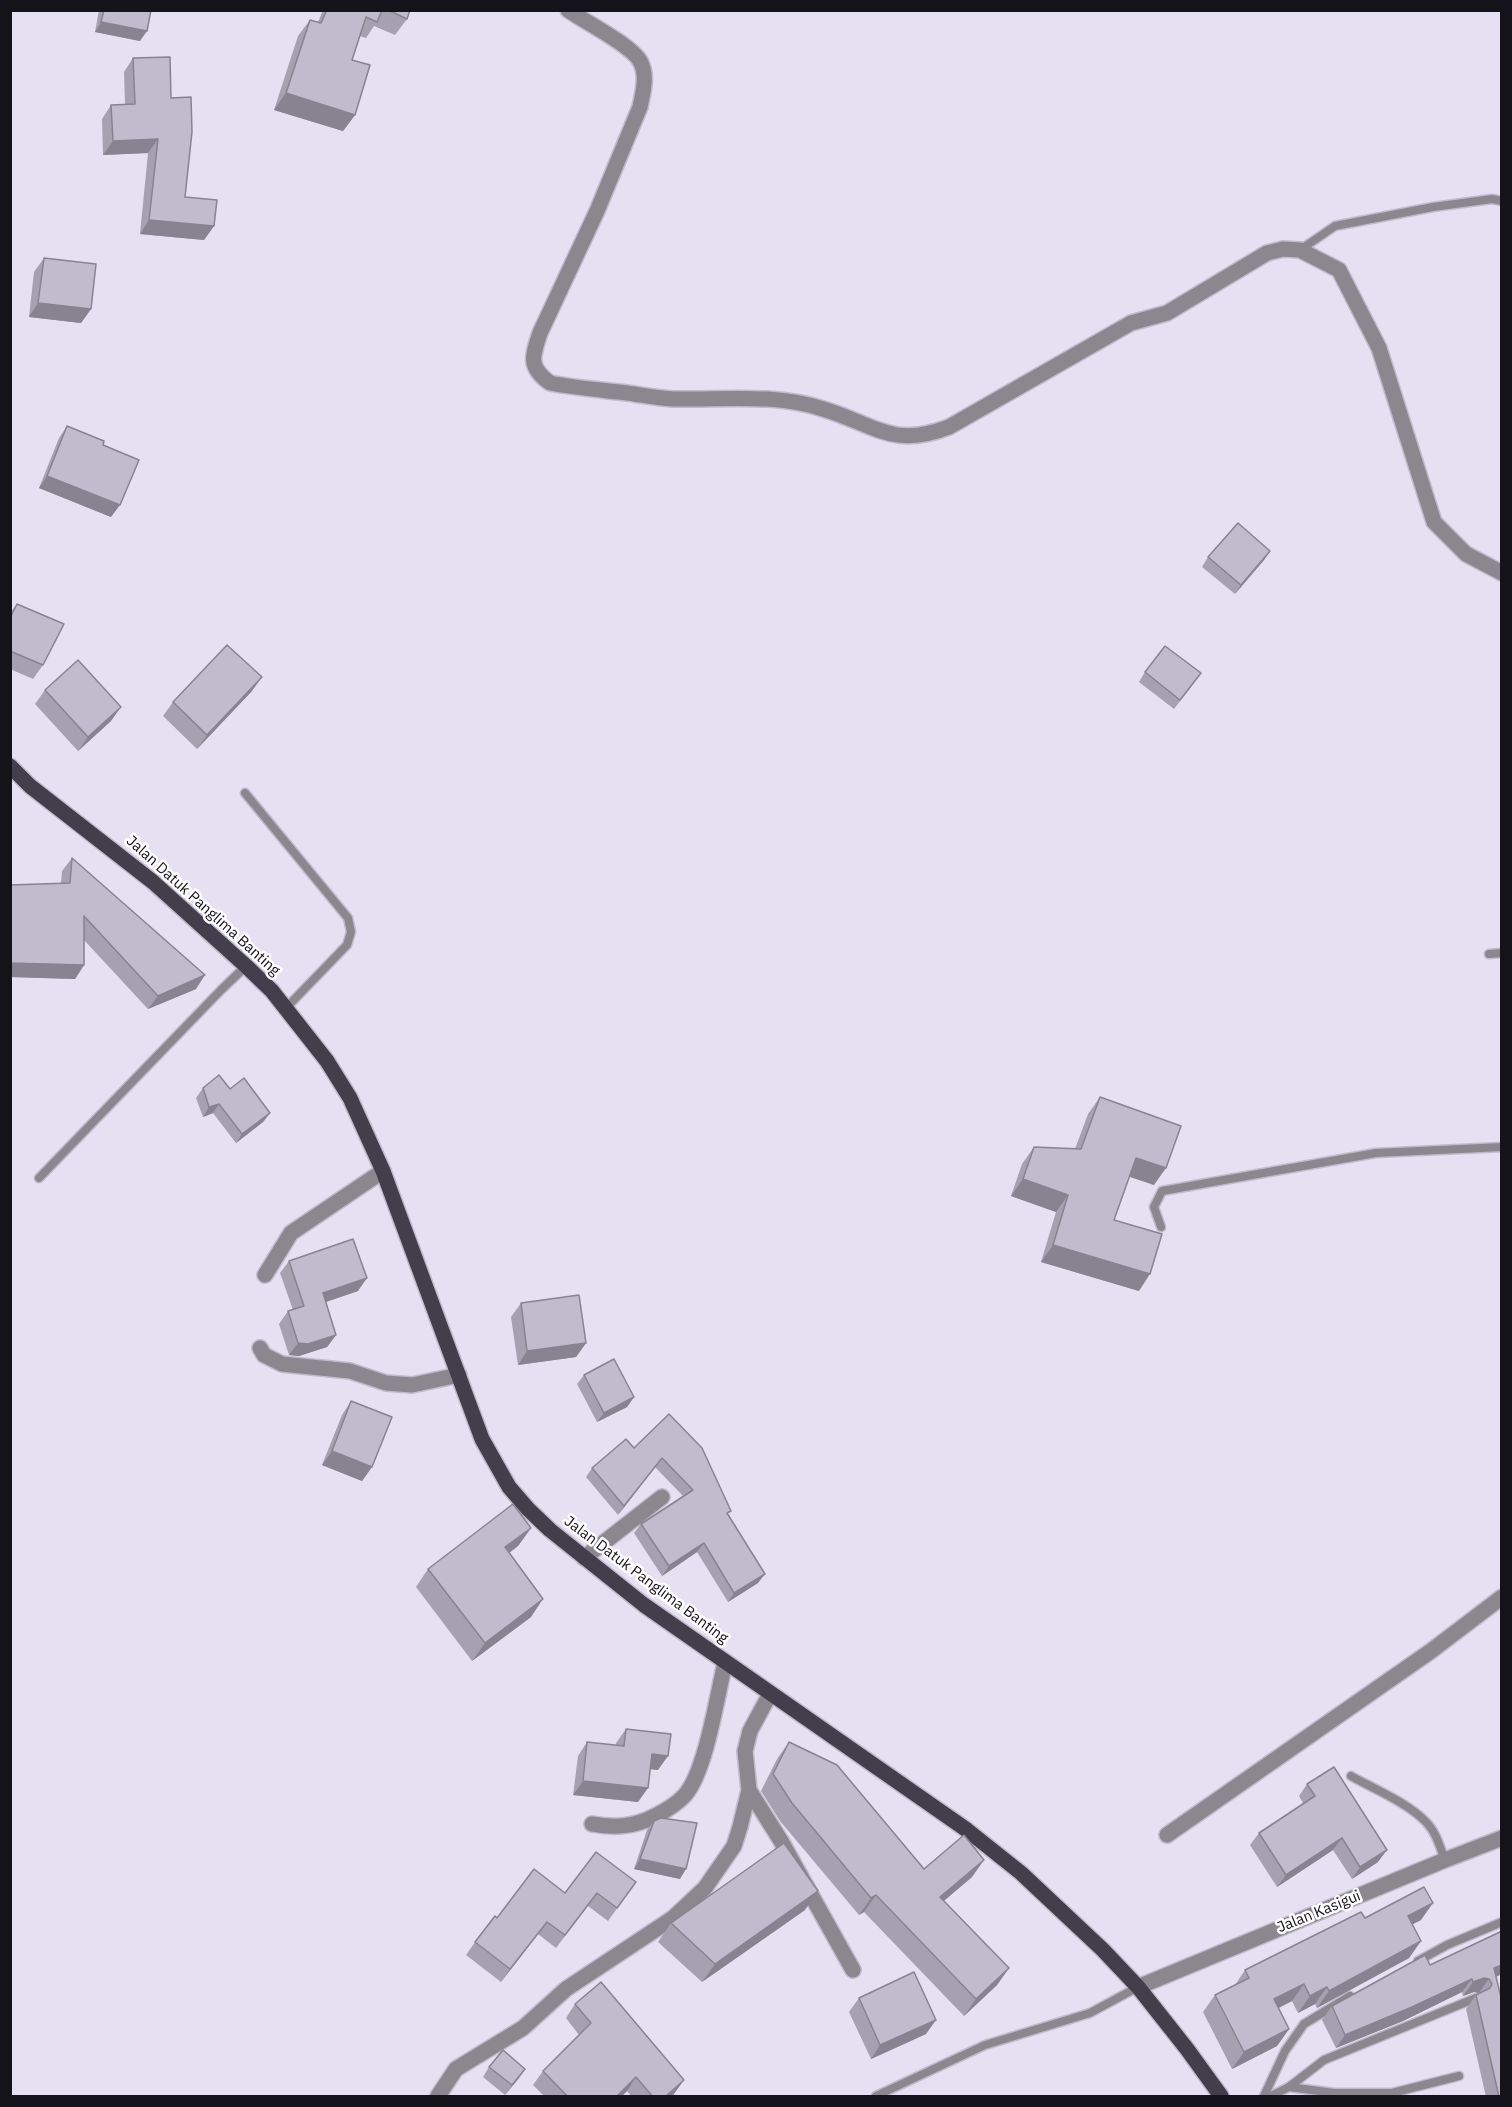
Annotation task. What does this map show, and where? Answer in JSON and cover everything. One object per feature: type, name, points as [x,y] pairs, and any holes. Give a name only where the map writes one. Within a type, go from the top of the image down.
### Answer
[{"type":"main road","name":"Jalan Datuk Panglima Banting","points":[[10,766],[30,786],[153,882],[246,966],[272,991],[327,1061],[350,1098],[383,1171],[482,1439],[509,1487],[550,1530],[644,1605],[1000,1855],[1103,1950],[1138,1987],[1221,2097]]},
{"type":"street","points":[[569,11],[632,51],[640,62],[644,89],[640,107],[597,211],[540,333],[533,354],[534,365],[539,375],[550,383],[671,399],[744,398],[789,402],[824,409],[885,433],[914,436],[933,433],[950,427],[1131,323],[1167,313],[1267,253],[1283,249],[1300,250],[1339,270],[1355,300],[1378,348],[1434,522],[1466,554],[1502,573]]},
{"type":"street","points":[[265,1275],[291,1233],[383,1171]]},
{"type":"street","points":[[260,1348],[264,1355],[282,1364],[350,1371],[386,1383],[412,1385],[459,1375]]},
{"type":"street","points":[[584,1558],[662,1497]]},
{"type":"street","points":[[1167,1835],[1431,1650],[1502,1597]]},
{"type":"street","points":[[592,1824],[613,1828],[640,1824],[666,1811],[685,1796],[701,1764],[725,1663]]},
{"type":"street","points":[[438,2097],[456,2069],[523,2028],[566,1989],[673,1918],[705,1888],[734,1846],[749,1790],[744,1751],[750,1731],[770,1694]]},
{"type":"street","points":[[749,1790],[781,1841],[853,1970]]},
{"type":"street","name":"Jalan Kasigui","points":[[1138,1987],[1502,1838]]},
{"type":"lane","points":[[1300,250],[1335,226],[1433,207],[1492,199],[1502,201]]},
{"type":"lane","points":[[245,793],[348,918],[351,932],[347,945],[286,1008]]},
{"type":"lane","points":[[1489,954],[1502,953]]},
{"type":"lane","points":[[39,1178],[220,990],[246,966]]},
{"type":"lane","points":[[1161,1227],[1154,1207],[1162,1191],[1376,1153],[1502,1147]]},
{"type":"lane","points":[[1351,1776],[1407,1807],[1426,1822],[1436,1837],[1445,1860]]},
{"type":"lane","points":[[1409,1966],[1447,1945],[1502,1922]]},
{"type":"lane","points":[[876,2097],[985,2045],[1090,2013],[1138,1987]]},
{"type":"lane","points":[[1264,2097],[1285,2051],[1304,2024],[1360,1992]]},
{"type":"lane","points":[[1271,2097],[1324,2060],[1476,1998]]},
{"type":"lane","points":[[1288,2087],[1334,2093],[1392,2093],[1460,2076]]},
{"type":"building","points":[[104,10],[151,10],[147,31],[101,22]]},
{"type":"building","points":[[327,10],[382,10],[377,22],[366,17],[352,60],[370,65],[355,115],[286,93],[310,20],[321,23]]},
{"type":"building","points":[[388,10],[410,10],[407,19]]},
{"type":"building","points":[[170,57],[171,98],[191,97],[192,132],[185,197],[217,200],[214,226],[149,220],[158,139],[113,141],[111,105],[135,104],[133,58]]},
{"type":"building","points":[[44,258],[96,264],[91,309],[38,303]]},
{"type":"building","points":[[67,426],[104,441],[103,445],[139,460],[120,505],[47,476]]},
{"type":"building","points":[[1238,523],[1270,551],[1241,585],[1208,557]]},
{"type":"building","points":[[17,604],[64,624],[43,665],[10,651],[10,618]]},
{"type":"building","points":[[227,645],[262,677],[207,735],[173,702]]},
{"type":"building","points":[[1165,646],[1201,673],[1180,700],[1145,672]]},
{"type":"building","points":[[78,660],[121,707],[88,737],[45,690]]},
{"type":"building","points":[[72,858],[205,975],[158,996],[84,916],[84,965],[10,963],[10,885],[70,883]]},
{"type":"building","points":[[219,1075],[230,1089],[244,1078],[270,1113],[242,1134],[219,1104],[209,1107],[203,1088]]},
{"type":"building","points":[[1100,1097],[1181,1126],[1166,1168],[1136,1158],[1114,1220],[1162,1234],[1150,1274],[1053,1245],[1068,1195],[1023,1179],[1034,1147],[1081,1149]]},
{"type":"building","points":[[353,1239],[367,1278],[323,1293],[336,1335],[308,1344],[298,1343],[288,1311],[304,1306],[289,1261]]},
{"type":"building","points":[[579,1295],[586,1343],[527,1351],[521,1303]]},
{"type":"building","points":[[614,1359],[634,1397],[604,1413],[584,1375]]},
{"type":"building","points":[[351,1401],[392,1417],[372,1467],[332,1451]]},
{"type":"building","points":[[669,1414],[702,1448],[731,1511],[727,1513],[765,1574],[734,1593],[704,1543],[669,1566],[641,1524],[693,1490],[662,1458],[624,1506],[592,1468],[626,1439],[634,1448]]},
{"type":"building","points":[[513,1504],[531,1528],[505,1547],[543,1599],[485,1643],[428,1569]]},
{"type":"building","points":[[626,1729],[671,1734],[668,1756],[652,1754],[648,1788],[583,1781],[587,1742],[624,1746]]},
{"type":"building","points":[[789,1742],[837,1765],[924,1869],[964,1835],[984,1860],[940,1897],[1009,1968],[976,1999],[876,1895],[871,1898],[792,1803],[773,1774]]},
{"type":"building","points":[[1334,1767],[1387,1850],[1360,1867],[1342,1838],[1286,1875],[1259,1833],[1315,1796],[1307,1784]]},
{"type":"building","points":[[661,1818],[697,1823],[686,1869],[640,1859],[654,1821]]},
{"type":"building","points":[[784,1843],[818,1891],[715,1964],[671,1923]]},
{"type":"building","points":[[596,1852],[636,1882],[617,1908],[597,1893],[565,1935],[547,1922],[510,1969],[475,1942],[495,1916],[497,1918],[534,1869],[565,1893]]},
{"type":"building","points":[[1424,1887],[1433,1903],[1408,1916],[1421,1941],[1329,1991],[1327,1987],[1310,1996],[1304,1984],[1274,1999],[1289,2029],[1244,2052],[1215,1995],[1249,1978],[1245,1970],[1361,1912],[1365,1918]]},
{"type":"building","points":[[1502,1931],[1502,1965],[1494,1968],[1502,2002],[1502,2097],[1499,2097],[1476,1995],[1490,1988],[1492,1984],[1489,1979],[1484,1978],[1473,1982],[1472,1979],[1345,2035],[1332,2006],[1425,1955],[1430,1965]]},
{"type":"building","points":[[914,1972],[936,2020],[880,2045],[859,1998]]},
{"type":"building","points":[[601,1982],[684,2080],[665,2097],[653,2097],[636,2077],[616,2097],[568,2097],[543,2071],[591,2023],[575,2004]]},
{"type":"building","points":[[503,2050],[525,2069],[512,2085],[489,2067]]}]
